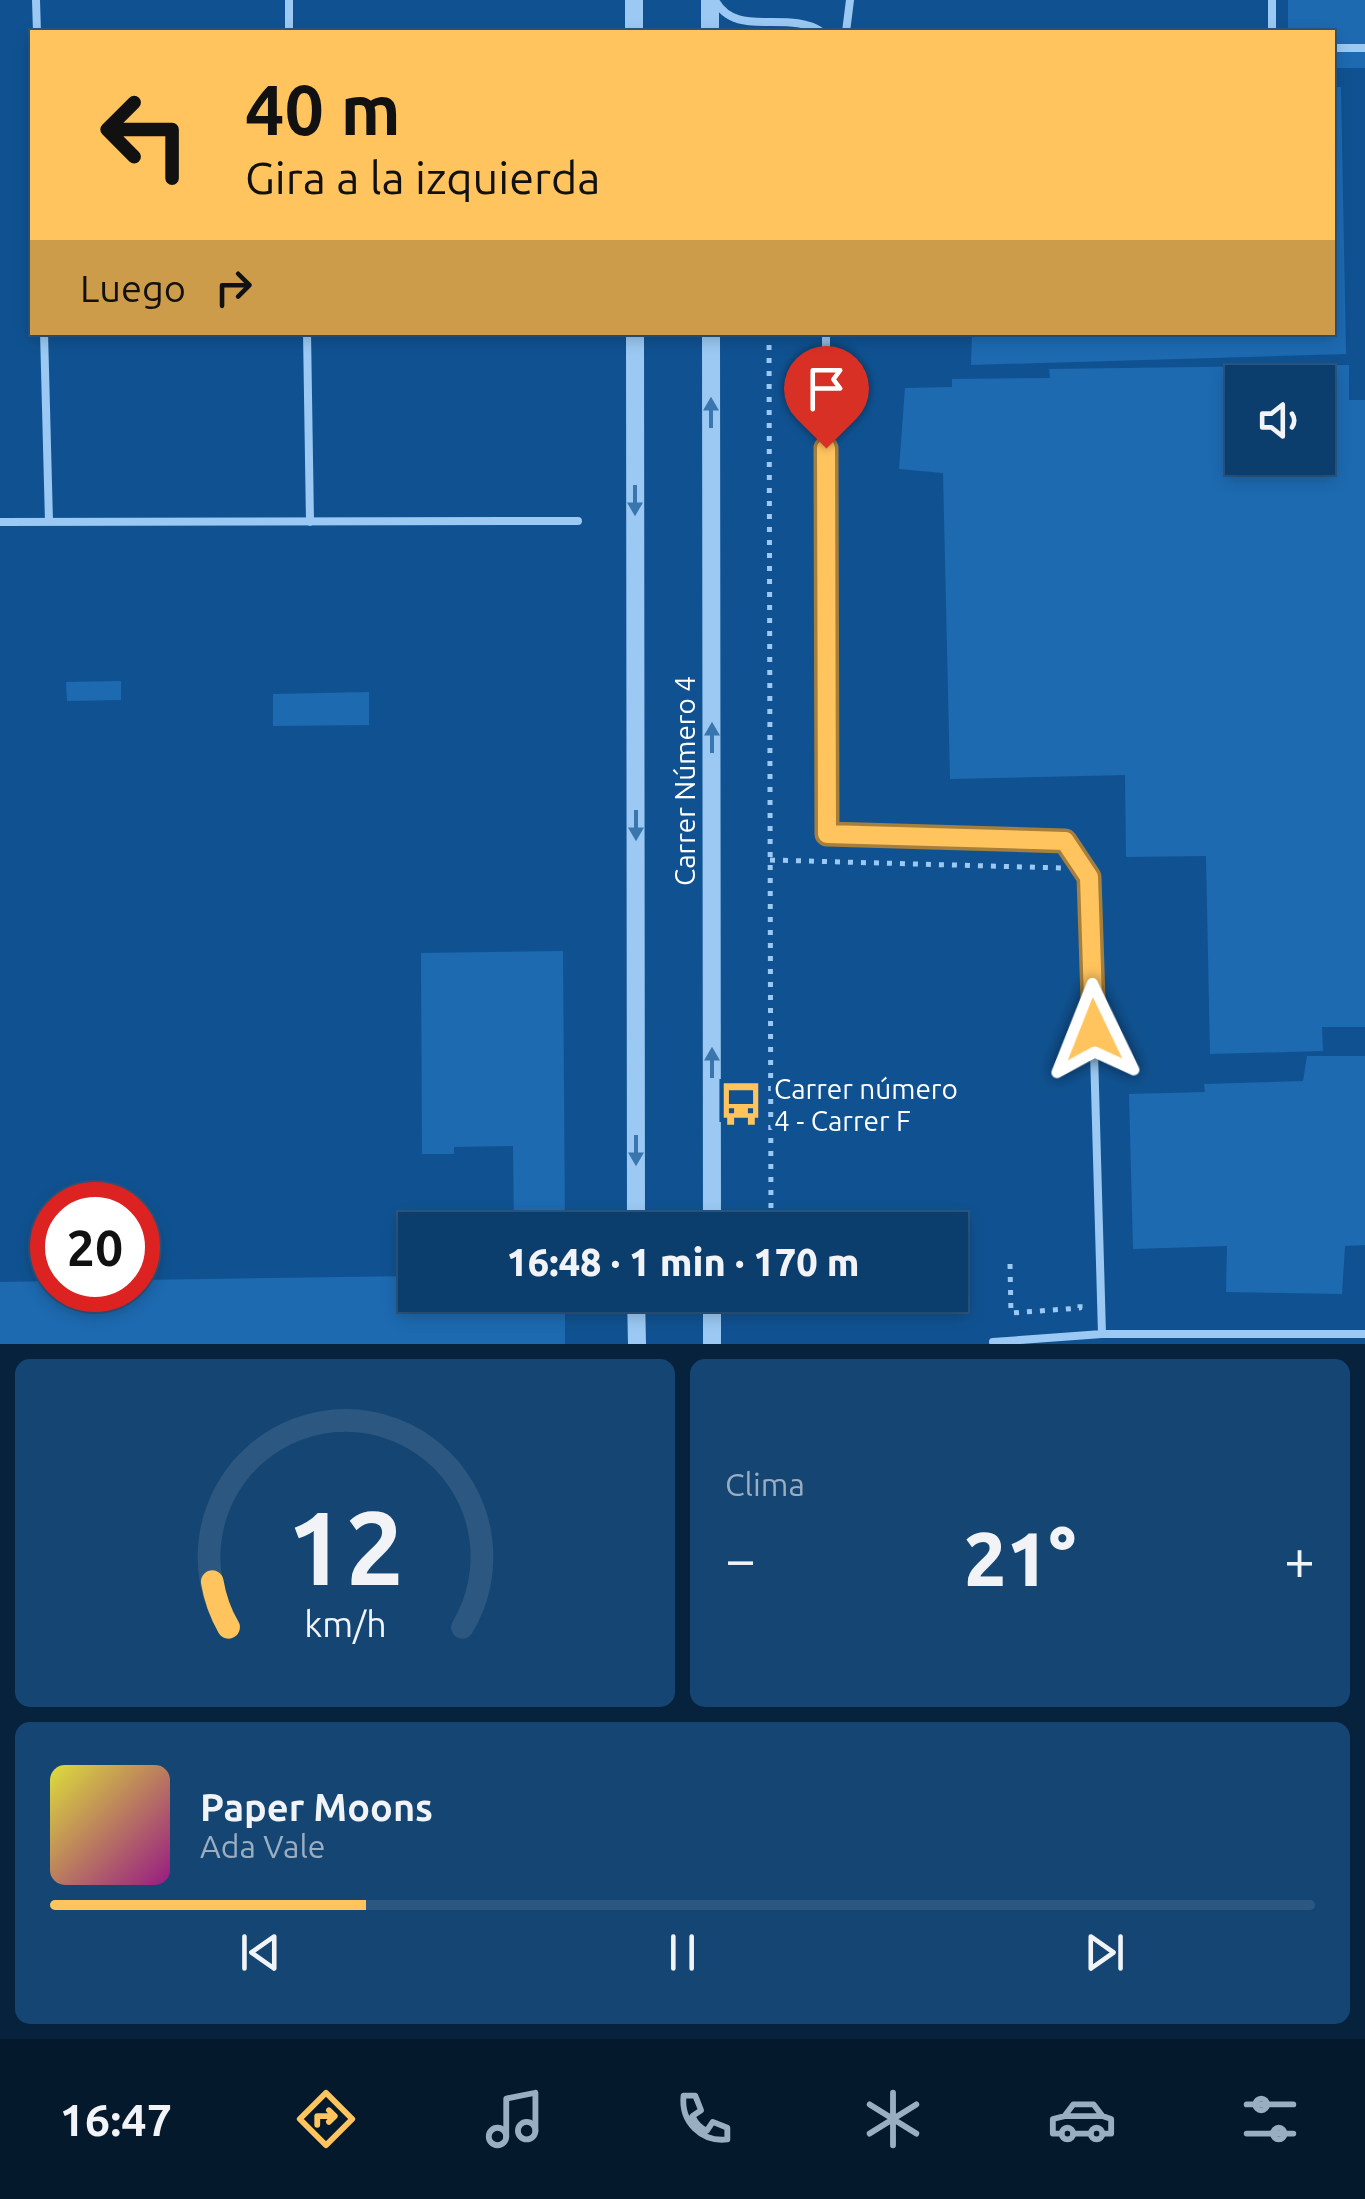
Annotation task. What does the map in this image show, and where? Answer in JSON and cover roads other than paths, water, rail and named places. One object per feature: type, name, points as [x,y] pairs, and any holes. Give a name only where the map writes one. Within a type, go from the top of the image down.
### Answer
[{"type":"street","points":[[634,0],[634,30]]},
{"type":"street","points":[[710,30],[713,0]]},
{"type":"street","name":"Carrer Número 4","points":[[635,335],[636,1212]]},
{"type":"street","name":"Carrer Número 4","points":[[711,335],[715,1212]]},
{"type":"street","points":[[636,1312],[636,1344]]},
{"type":"street","points":[[712,1344],[713,1312]]},
{"type":"lane","points":[[36,0],[37,30]]},
{"type":"lane","points":[[288,0],[289,30]]},
{"type":"lane","points":[[713,0],[721,11],[741,21],[807,22],[819,30]]},
{"type":"lane","points":[[846,30],[850,0]]},
{"type":"lane","points":[[1272,0],[1272,30]]},
{"type":"lane","points":[[1335,48],[1365,48]]},
{"type":"lane","points":[[44,335],[49,522]]},
{"type":"lane","points":[[307,335],[310,522]]},
{"type":"lane","points":[[826,335],[827,834],[1065,841],[1089,877],[1102,1334]]},
{"type":"lane","points":[[0,522],[578,521]]},
{"type":"lane","points":[[992,1342],[1102,1334],[1365,1334]]},
{"type":"place","name":"Carrer número 4 - Carrer F","points":[[741,1104]]}]
